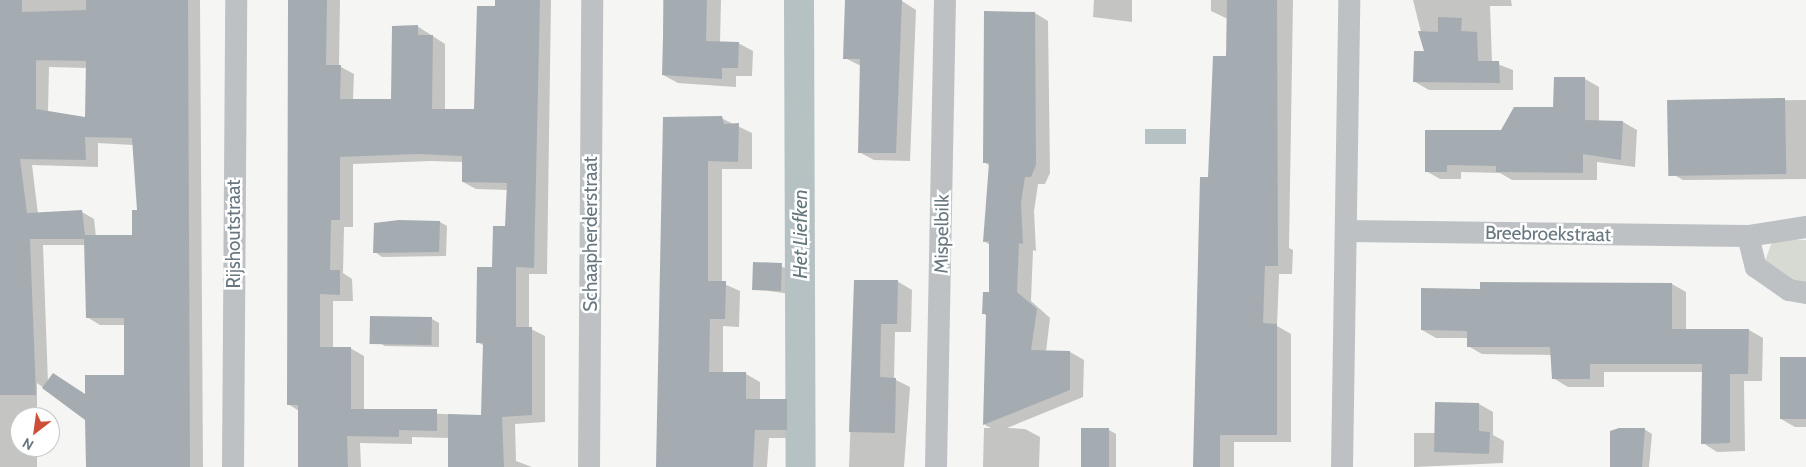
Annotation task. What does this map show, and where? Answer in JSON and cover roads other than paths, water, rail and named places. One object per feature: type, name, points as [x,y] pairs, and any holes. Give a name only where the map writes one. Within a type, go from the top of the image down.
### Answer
[{"type":"street","name":"Rijshoutstraat","points":[[233,467],[236,0]]},
{"type":"street","name":"Schaapherderstraat","points":[[589,467],[592,0]]},
{"type":"street","name":"Mispelbilk","points":[[936,467],[945,0]]},
{"type":"street","points":[[1342,467],[1349,0]]},
{"type":"street","name":"Breebroekstraat","points":[[1347,231],[1748,236],[1806,227]]},
{"type":"street","points":[[1748,236],[1756,267],[1789,290],[1806,293]]},
{"type":"waterway","name":"Het Liefken","points":[[799,0],[801,467]]}]
